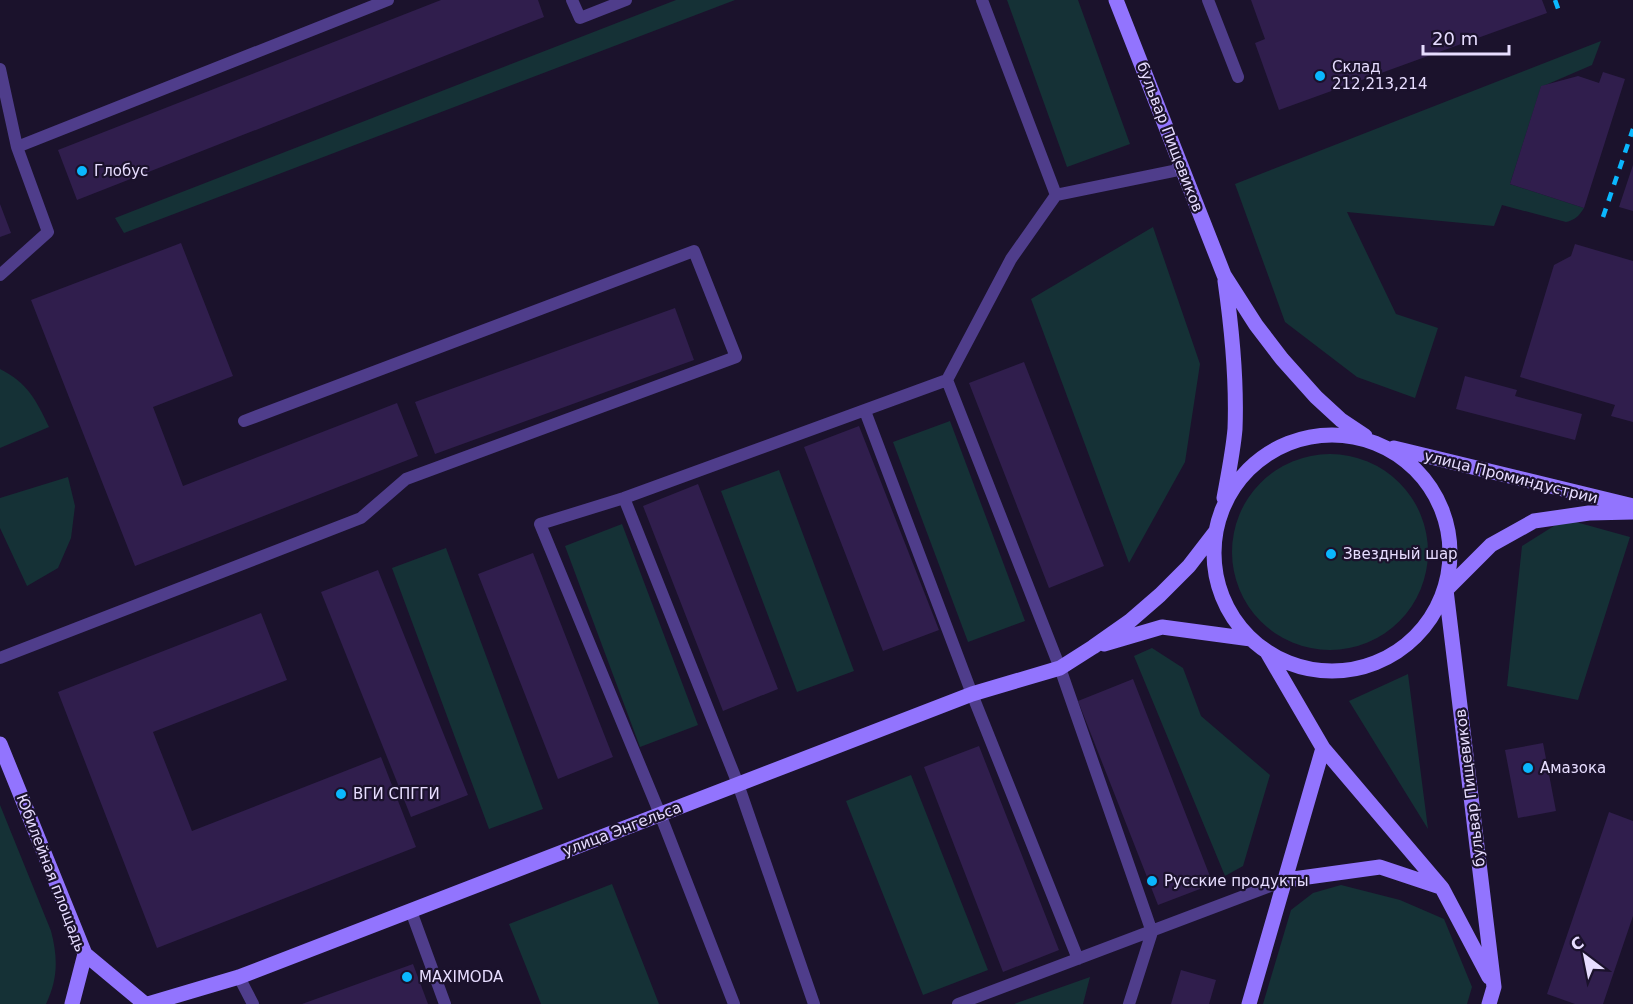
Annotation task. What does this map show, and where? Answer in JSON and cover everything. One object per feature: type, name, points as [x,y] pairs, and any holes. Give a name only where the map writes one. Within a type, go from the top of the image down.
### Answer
[{"type":"main road","name":"бульвар Пищевиков","points":[[1116,0],[1224,275],[1256,325],[1282,359],[1341,420],[1368,438],[1388,447],[1412,465],[1430,489],[1443,518],[1450,550],[1446,590],[1494,987],[1489,1004]]},
{"type":"main road","name":"бульвар Пищевиков","points":[[1224,275],[1233,336],[1236,381],[1235,431],[1223,507],[1216,531],[1214,560],[1220,589],[1232,616],[1251,639],[1267,652],[1300,667],[1336,672],[1372,665],[1404,648],[1430,622],[1446,590]]},
{"type":"main road","name":"бульвар Пищевиков","points":[[1223,507],[1241,477],[1267,454],[1288,443],[1299,438],[1333,433],[1368,438]]},
{"type":"main road","name":"улица Проминдустрии","points":[[1388,447],[1633,506]]},
{"type":"main road","points":[[1446,590],[1491,545],[1534,521],[1589,513],[1633,512]]},
{"type":"main road","name":"улица Энгельса","points":[[147,1004],[240,977],[972,694],[1060,668],[1130,621],[1160,596],[1189,566],[1216,531]]},
{"type":"main road","name":"улица Энгельса","points":[[1093,647],[1162,627],[1251,639]]},
{"type":"main road","name":"бульвар Пищевиков","points":[[1267,652],[1323,748],[1442,888]]},
{"type":"main road","name":"Юбилейная площадь","points":[[0,744],[85,954],[72,1004]]},
{"type":"main road","points":[[1249,1004],[1323,748]]},
{"type":"main road","points":[[1286,880],[1380,867],[1442,888],[1494,987]]},
{"type":"main road","points":[[85,954],[147,1004]]},
{"type":"lane","points":[[17,147],[388,0]]},
{"type":"lane","points":[[572,0],[580,18],[626,0]]},
{"type":"lane","points":[[982,0],[1056,195]]},
{"type":"lane","points":[[1209,0],[1238,77]]},
{"type":"lane","points":[[0,69],[17,147],[48,232],[0,275]]},
{"type":"lane","points":[[734,1004],[660,814],[540,524],[624,498],[947,380],[1011,259],[1056,195],[1183,169]]},
{"type":"lane","points":[[0,658],[361,518],[406,479],[736,357],[694,251],[244,421]]},
{"type":"lane","points":[[947,380],[1060,668],[1152,932],[1129,1004]]},
{"type":"lane","points":[[864,411],[972,694],[1078,959]]},
{"type":"lane","points":[[624,498],[738,784],[814,1004]]},
{"type":"lane","points":[[958,1004],[1286,880]]},
{"type":"lane","points":[[411,911],[445,1004]]},
{"type":"lane","points":[[240,977],[254,1004]]},
{"type":"green space","points":[[676,0],[735,0],[124,233],[115,218]]},
{"type":"green space","points":[[1007,0],[1078,0],[1130,144],[1067,167]]},
{"type":"green space","points":[[1601,41],[1592,65],[1541,87],[1510,184],[1584,208],[1574,219],[1566,222],[1502,205],[1494,226],[1347,212],[1396,314],[1438,328],[1415,398],[1357,377],[1285,322],[1235,184]]},
{"type":"green space","points":[[1153,227],[1200,364],[1185,462],[1129,563],[1031,299]]},
{"type":"green space","points":[[0,369],[18,380],[30,393],[49,427],[0,448]]},
{"type":"green space","points":[[950,421],[1025,621],[968,642],[893,442]]},
{"type":"green space","points":[[1340,454],[1368,461],[1385,470],[1400,482],[1412,497],[1421,514],[1427,533],[1427,571],[1421,590],[1412,607],[1400,622],[1385,634],[1368,643],[1349,649],[1320,650],[1292,643],[1275,634],[1260,622],[1248,607],[1239,590],[1233,571],[1232,542],[1239,514],[1248,497],[1260,482],[1275,470],[1292,461],[1311,455]]},
{"type":"green space","points":[[779,470],[854,671],[797,692],[721,491]]},
{"type":"green space","points":[[68,477],[75,506],[71,538],[58,568],[27,586],[0,528],[0,498]]},
{"type":"green space","points":[[1565,519],[1630,537],[1578,700],[1507,686],[1522,546]]},
{"type":"green space","points":[[622,524],[698,725],[640,747],[565,546]]},
{"type":"green space","points":[[446,548],[543,809],[489,829],[392,568]]},
{"type":"green space","points":[[1152,648],[1183,668],[1201,716],[1270,775],[1243,866],[1225,876],[1134,656]]},
{"type":"green space","points":[[1408,674],[1428,829],[1349,701]]},
{"type":"green space","points":[[911,775],[988,970],[923,995],[846,801]]},
{"type":"green space","points":[[0,805],[51,931],[56,959],[55,977],[46,1004],[0,1004]]},
{"type":"green space","points":[[612,884],[659,1004],[541,1004],[509,924]]},
{"type":"green space","points":[[1341,885],[1400,900],[1444,919],[1472,987],[1467,1004],[1263,1004],[1291,910],[1313,893]]},
{"type":"green space","points":[[1090,977],[1083,1004],[1014,1004]]},
{"type":"building","points":[[441,0],[538,0],[544,17],[77,200],[58,150]]},
{"type":"building","name":"Склад 212,213,214","points":[[1251,0],[1542,0],[1547,13],[1279,110],[1255,43],[1265,39]]},
{"type":"building","points":[[1603,72],[1625,79],[1584,208],[1510,184],[1541,86],[1578,76],[1599,83]]},
{"type":"building","points":[[1633,165],[1633,211],[1619,207]]},
{"type":"building","points":[[0,204],[11,233],[0,237]]},
{"type":"building","points":[[181,243],[233,376],[153,407],[183,486],[397,403],[418,456],[135,566],[31,300]]},
{"type":"building","points":[[1575,244],[1633,261],[1633,422],[1611,416],[1615,405],[1520,377],[1554,265],[1571,256]]},
{"type":"building","points":[[675,308],[694,360],[435,454],[415,402]]},
{"type":"building","points":[[1024,362],[1104,566],[1049,588],[969,383]]},
{"type":"building","points":[[1465,376],[1517,390],[1515,396],[1582,414],[1575,440],[1456,409]]},
{"type":"building","points":[[859,426],[939,630],[883,651],[804,447]]},
{"type":"building","points":[[698,484],[778,689],[723,711],[643,506]]},
{"type":"building","points":[[533,553],[613,757],[558,779],[478,574]]},
{"type":"building","points":[[378,570],[468,795],[411,817],[321,592]]},
{"type":"building","name":"ВГИ СПГГИ","points":[[261,613],[287,680],[153,732],[192,831],[381,757],[416,847],[157,948],[58,692]]},
{"type":"building","points":[[1133,679],[1213,884],[1158,905],[1078,701]]},
{"type":"building","name":"Амазока","points":[[1543,743],[1556,811],[1518,818],[1505,750]]},
{"type":"building","points":[[979,746],[1059,950],[1003,972],[924,767]]},
{"type":"building","points":[[1609,812],[1633,821],[1633,916],[1603,1004],[1575,1004],[1547,994]]},
{"type":"building","points":[[413,964],[428,1004],[302,1004]]},
{"type":"building","points":[[1181,970],[1216,980],[1209,1004],[1171,1004]]},
{"type":"railway","points":[[1555,0],[1560,14]]},
{"type":"railway","points":[[1603,217],[1633,129]]},
{"type":"place","name":"Склад 212,213,214","points":[[1320,76]]},
{"type":"place","name":"Глобус","points":[[82,171]]},
{"type":"place","name":"Звездный шар","points":[[1331,554]]},
{"type":"place","name":"Амазока","points":[[1528,768]]},
{"type":"place","name":"ВГИ СПГГИ","points":[[341,794]]},
{"type":"place","name":"Русские продукты","points":[[1152,881]]},
{"type":"place","name":"MAXIMODA","points":[[407,977]]}]
